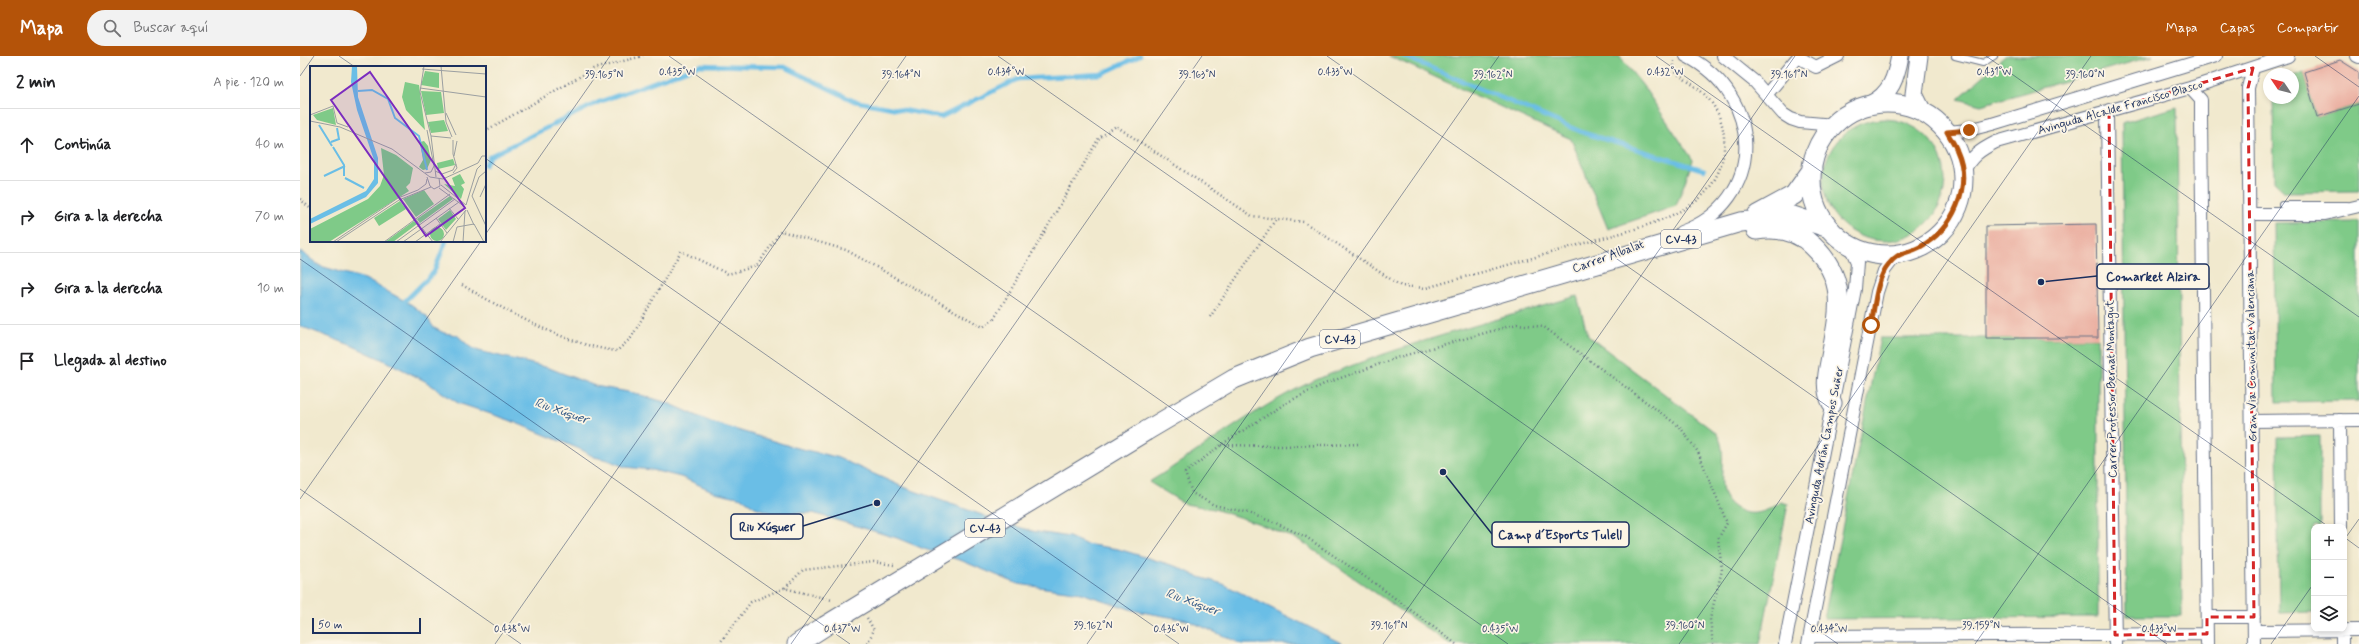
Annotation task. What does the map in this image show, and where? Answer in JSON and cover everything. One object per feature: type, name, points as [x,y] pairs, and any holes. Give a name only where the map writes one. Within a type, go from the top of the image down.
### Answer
[{"type":"main road","points":[[1918,56],[1914,94],[1923,112]]},
{"type":"main road","points":[[1872,104],[1888,92],[1894,81],[1900,57]]},
{"type":"main road","name":"CV-43","points":[[797,644],[1234,379],[1310,348],[1741,222],[1778,205],[1794,195],[1812,170],[1821,143],[1834,125],[1851,112],[1872,104],[1889,103],[1906,105],[1923,112],[1947,132],[1958,151],[1963,173],[1961,196],[1953,217],[1938,235],[1919,248],[1897,254],[1873,254],[1850,246],[1829,228],[1816,207],[1812,189],[1812,170]]},
{"type":"main road","name":"CV-43","points":[[1741,222],[1793,216],[1829,228]]},
{"type":"main road","points":[[1622,256],[1690,248],[1766,228],[1782,230],[1798,235],[1809,242],[1827,261],[1839,293],[1839,312],[1826,385],[1832,403]]},
{"type":"street","name":"Carrer Albalat","points":[[1546,278],[1633,246],[1692,227],[1712,215],[1733,190],[1745,155],[1742,117],[1730,92],[1718,77],[1686,56]]},
{"type":"street","points":[[1723,56],[1755,82],[1783,114],[1791,119],[1800,122],[1834,125]]},
{"type":"street","points":[[1767,94],[1798,58],[1816,66],[1838,56]]},
{"type":"street","name":"Avinguda Alcalde Francisco Blasco","points":[[1947,132],[1969,130],[1992,124],[2216,56]]},
{"type":"street","name":"Avinguda Alcalde Francisco Blasco","points":[[1963,173],[1968,163],[1978,151],[1996,142],[2190,88],[2288,56]]},
{"type":"street","name":"Gran Via Comunitat Valenciana","points":[[2253,68],[2248,88],[2254,644]]},
{"type":"street","points":[[1809,640],[2207,639],[2202,118],[2201,100],[2190,88]]},
{"type":"street","name":"Carrer Professor Bernat Montagut","points":[[2109,110],[2110,402],[2115,639]]},
{"type":"street","points":[[2250,214],[2326,214],[2358,206]]},
{"type":"street","name":"Avinguda Adrián Campos Suñer","points":[[1785,644],[1857,274],[1857,262],[1850,246]]},
{"type":"street","name":"Avinguda Adrián Campos Suñer","points":[[1809,640],[1877,292],[1884,270],[1897,254]]},
{"type":"street","points":[[2340,420],[2341,524]]},
{"type":"street","points":[[2252,421],[2359,420]]},
{"type":"street","points":[[2207,617],[2254,617]]},
{"type":"street","points":[[2254,631],[2311,630]]},
{"type":"street","points":[[2347,630],[2359,630]]},
{"type":"street","points":[[2342,632],[2342,644]]},
{"type":"lane","points":[[1955,56],[1983,63],[1994,56]]},
{"type":"lane","points":[[2282,205],[2342,204],[2358,206]]},
{"type":"path","points":[[486,130],[593,69],[643,56]]},
{"type":"path","points":[[462,285],[514,314],[595,348],[617,350],[631,338],[681,251],[728,274],[757,266],[781,231],[846,250],[983,327],[994,319],[1099,138],[1116,126],[1252,216],[1304,222],[1401,286],[1426,288],[1610,236],[1667,217],[1696,201],[1711,185],[1720,169],[1725,142],[1722,125],[1712,102],[1702,90],[1674,71],[1673,66],[1676,56]]},
{"type":"path","points":[[300,199],[310,208]]},
{"type":"path","points":[[1210,317],[1276,219]]},
{"type":"path","points":[[1456,644],[1380,587],[1306,537],[1251,514],[1214,506],[1192,493],[1185,473],[1221,445],[1286,403],[1324,384],[1399,357],[1517,324],[1544,327],[1680,427],[1698,452],[1727,523],[1718,539],[1722,570],[1710,619],[1713,644]]},
{"type":"path","points":[[1221,445],[1283,446],[1361,444]]},
{"type":"path","points":[[719,644],[751,602],[784,588],[803,570],[874,562],[894,565]]},
{"type":"path","points":[[784,588],[832,600]]},
{"type":"path","points":[[866,615],[874,630],[868,644]]},
{"type":"highlighted area","points":[[2253,68],[2248,88],[2254,617],[2207,617],[2207,634],[2115,635],[2109,110]]},
{"type":"green space","points":[[1389,56],[1619,56],[1643,86],[1693,160],[1676,206],[1608,229],[1571,139]]},
{"type":"green space","points":[[2005,56],[2153,56],[1981,105],[1958,99]]},
{"type":"green space","points":[[2304,72],[2317,117],[2359,104],[2359,191],[2285,192],[2274,182],[2273,104],[2299,104],[2299,74]]},
{"type":"green space","points":[[2177,107],[2182,616],[2127,616],[2122,123]]},
{"type":"green space","points":[[1884,119],[1907,123],[1918,129],[1927,137],[1935,146],[1941,157],[1945,180],[1941,203],[1935,214],[1927,223],[1918,231],[1907,237],[1884,241],[1861,237],[1850,231],[1841,223],[1833,214],[1827,203],[1823,180],[1827,157],[1833,146],[1841,137],[1850,129],[1861,123]]},
{"type":"green space","points":[[2359,222],[2359,401],[2276,402],[2274,223]]},
{"type":"green space","points":[[1577,296],[1588,336],[1716,433],[1721,443],[1722,486],[1724,496],[1730,504],[1746,513],[1757,513],[1772,508],[1781,502],[1788,504],[1760,644],[1449,644],[1301,541],[1257,523],[1214,509],[1185,504],[1149,482],[1256,412],[1301,387],[1325,376],[1418,343]]},
{"type":"green space","points":[[1880,338],[2098,338],[2098,617],[1824,619]]},
{"type":"green space","points":[[2320,436],[2320,524],[2311,524],[2311,612],[2279,613],[2277,437]]},
{"type":"water","points":[[300,251],[320,266],[365,279],[412,305],[426,316],[434,328],[444,333],[457,335],[470,347],[479,351],[549,368],[595,386],[634,393],[668,403],[711,422],[793,447],[836,457],[903,487],[1002,522],[1032,531],[1069,537],[1085,544],[1118,549],[1178,567],[1196,576],[1223,584],[1343,644],[1242,644],[1187,620],[1136,611],[1081,593],[1018,584],[960,560],[924,549],[897,538],[813,513],[772,513],[755,507],[742,498],[715,492],[681,477],[652,470],[625,467],[608,460],[594,457],[582,450],[509,420],[458,403],[425,381],[388,362],[353,346],[300,326]]},
{"type":"building","points":[[2340,60],[2359,72],[2359,104],[2317,117],[2304,72]]},
{"type":"building","points":[[2096,224],[2098,338],[1986,338],[1986,226]]},
{"type":"waterway","points":[[486,163],[490,156],[599,102],[700,65],[785,67],[854,101],[941,117],[1018,79],[1101,74],[1140,56]]},
{"type":"waterway","points":[[1403,56],[1584,133],[1704,170]]},
{"type":"waterway","points":[[401,305],[434,272],[446,242]]},
{"type":"place","name":"Comarket Alzira","points":[[2041,282]]},
{"type":"place","name":"Camp d´Esports Tulell","points":[[1443,472]]},
{"type":"place","name":"Riu Xúquer","points":[[877,503]]},
{"type":"route","points":[[1871,325],[1880,279],[1888,264],[1897,254],[1919,248],[1938,235],[1953,217],[1961,196],[1963,173],[1958,151],[1947,132],[1969,130]]}]
